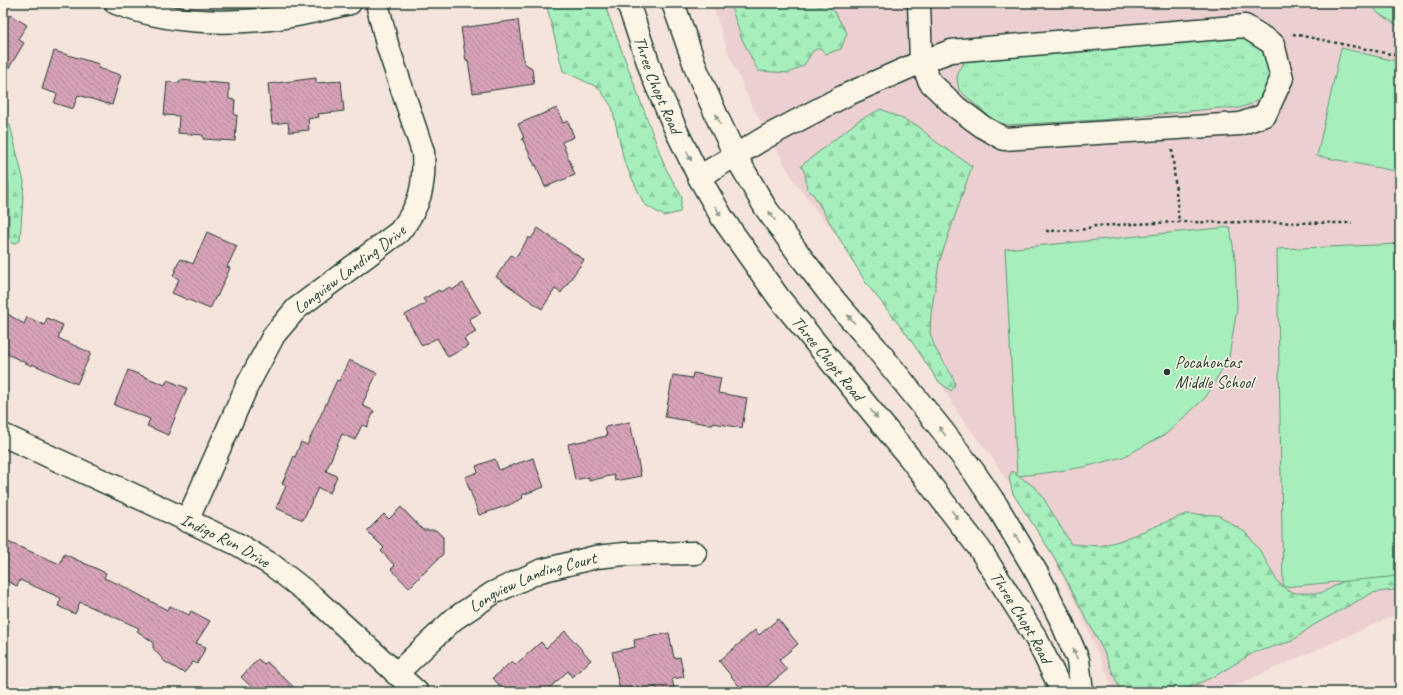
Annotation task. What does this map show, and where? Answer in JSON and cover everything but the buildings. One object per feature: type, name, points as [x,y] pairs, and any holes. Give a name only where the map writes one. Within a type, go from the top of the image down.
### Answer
[{"type":"street","points":[[116,3],[157,15],[190,20],[223,22],[278,18],[308,13],[350,3]]},
{"type":"street","name":"Longview Landing Drive","points":[[187,521],[247,386],[274,335],[296,309],[399,232],[410,220],[416,208],[420,196],[424,169],[423,152],[387,44],[377,3]]},
{"type":"street","name":"Three Chopt Road","points":[[628,3],[653,77],[676,130],[699,177],[723,219],[779,298],[910,457],[979,548],[1036,638],[1058,683],[1066,692]]},
{"type":"street","name":"Three Chopt Road","points":[[673,3],[697,71],[735,154],[765,207],[835,301],[876,348],[942,430],[974,472],[997,506],[1038,575],[1060,618],[1078,660],[1082,692]]},
{"type":"street","points":[[699,177],[735,154],[846,95],[921,62],[952,51],[1245,26],[1273,44],[1282,78],[1265,115],[1240,124],[1004,139],[983,127],[956,107],[930,82],[921,62],[919,3]]},
{"type":"street","name":"Indigo Run Drive","points":[[3,435],[238,545],[272,565],[313,597],[416,692]]},
{"type":"street","name":"Longview Landing Court","points":[[396,674],[454,619],[493,593],[540,571],[596,557],[618,554],[694,553]]},
{"type":"path","points":[[1289,33],[1400,56]]},
{"type":"path","points":[[1172,143],[1179,222]]},
{"type":"path","points":[[1046,230],[1081,230],[1094,226],[1179,222],[1352,223]]},
{"type":"shaded area","name":"Pocahontas Middle School","points":[[712,3],[1400,3],[1400,613],[1221,692],[1115,692],[1079,610],[1038,530],[993,459],[962,419],[904,324],[794,181],[751,104],[729,55]]},
{"type":"green space","points":[[546,3],[604,3],[665,167],[682,197],[680,212],[664,216],[644,204],[624,161],[612,107],[599,88],[563,71]]},
{"type":"green space","points":[[730,3],[829,3],[847,33],[841,49],[826,54],[820,48],[813,51],[804,65],[789,73],[758,71],[741,37]]},
{"type":"green space","points":[[1370,3],[1400,3],[1400,27],[1378,13]]},
{"type":"green space","points":[[1245,37],[1254,40],[1268,55],[1271,80],[1267,93],[1251,104],[1239,108],[1221,108],[1100,120],[1008,125],[994,121],[959,90],[957,79],[959,70],[965,61],[976,56]]},
{"type":"green space","points":[[1341,48],[1400,62],[1400,172],[1317,156]]},
{"type":"green space","points":[[881,109],[918,126],[936,142],[972,166],[939,263],[931,314],[930,333],[935,348],[953,377],[955,385],[951,391],[938,381],[908,336],[866,283],[813,194],[807,189],[805,173],[801,166],[859,120]]},
{"type":"green space","points":[[3,117],[10,125],[24,182],[20,241],[12,244],[9,236],[9,184],[3,162]]},
{"type":"green space","points":[[1230,227],[1235,258],[1237,308],[1229,357],[1206,397],[1166,434],[1123,457],[1084,467],[1017,476],[1005,249]]},
{"type":"green space","points":[[1400,244],[1400,575],[1283,587],[1277,249]]},
{"type":"green space","points":[[1012,471],[1036,488],[1041,494],[1071,544],[1100,546],[1119,541],[1186,514],[1218,515],[1246,533],[1261,552],[1277,581],[1288,591],[1296,593],[1321,593],[1379,563],[1400,558],[1400,589],[1372,593],[1312,626],[1292,641],[1253,653],[1215,676],[1180,692],[1121,692],[1103,650],[1053,555],[1013,494],[1009,478]]},
{"type":"place","name":"Pocahontas Middle School","points":[[1167,372]]}]
